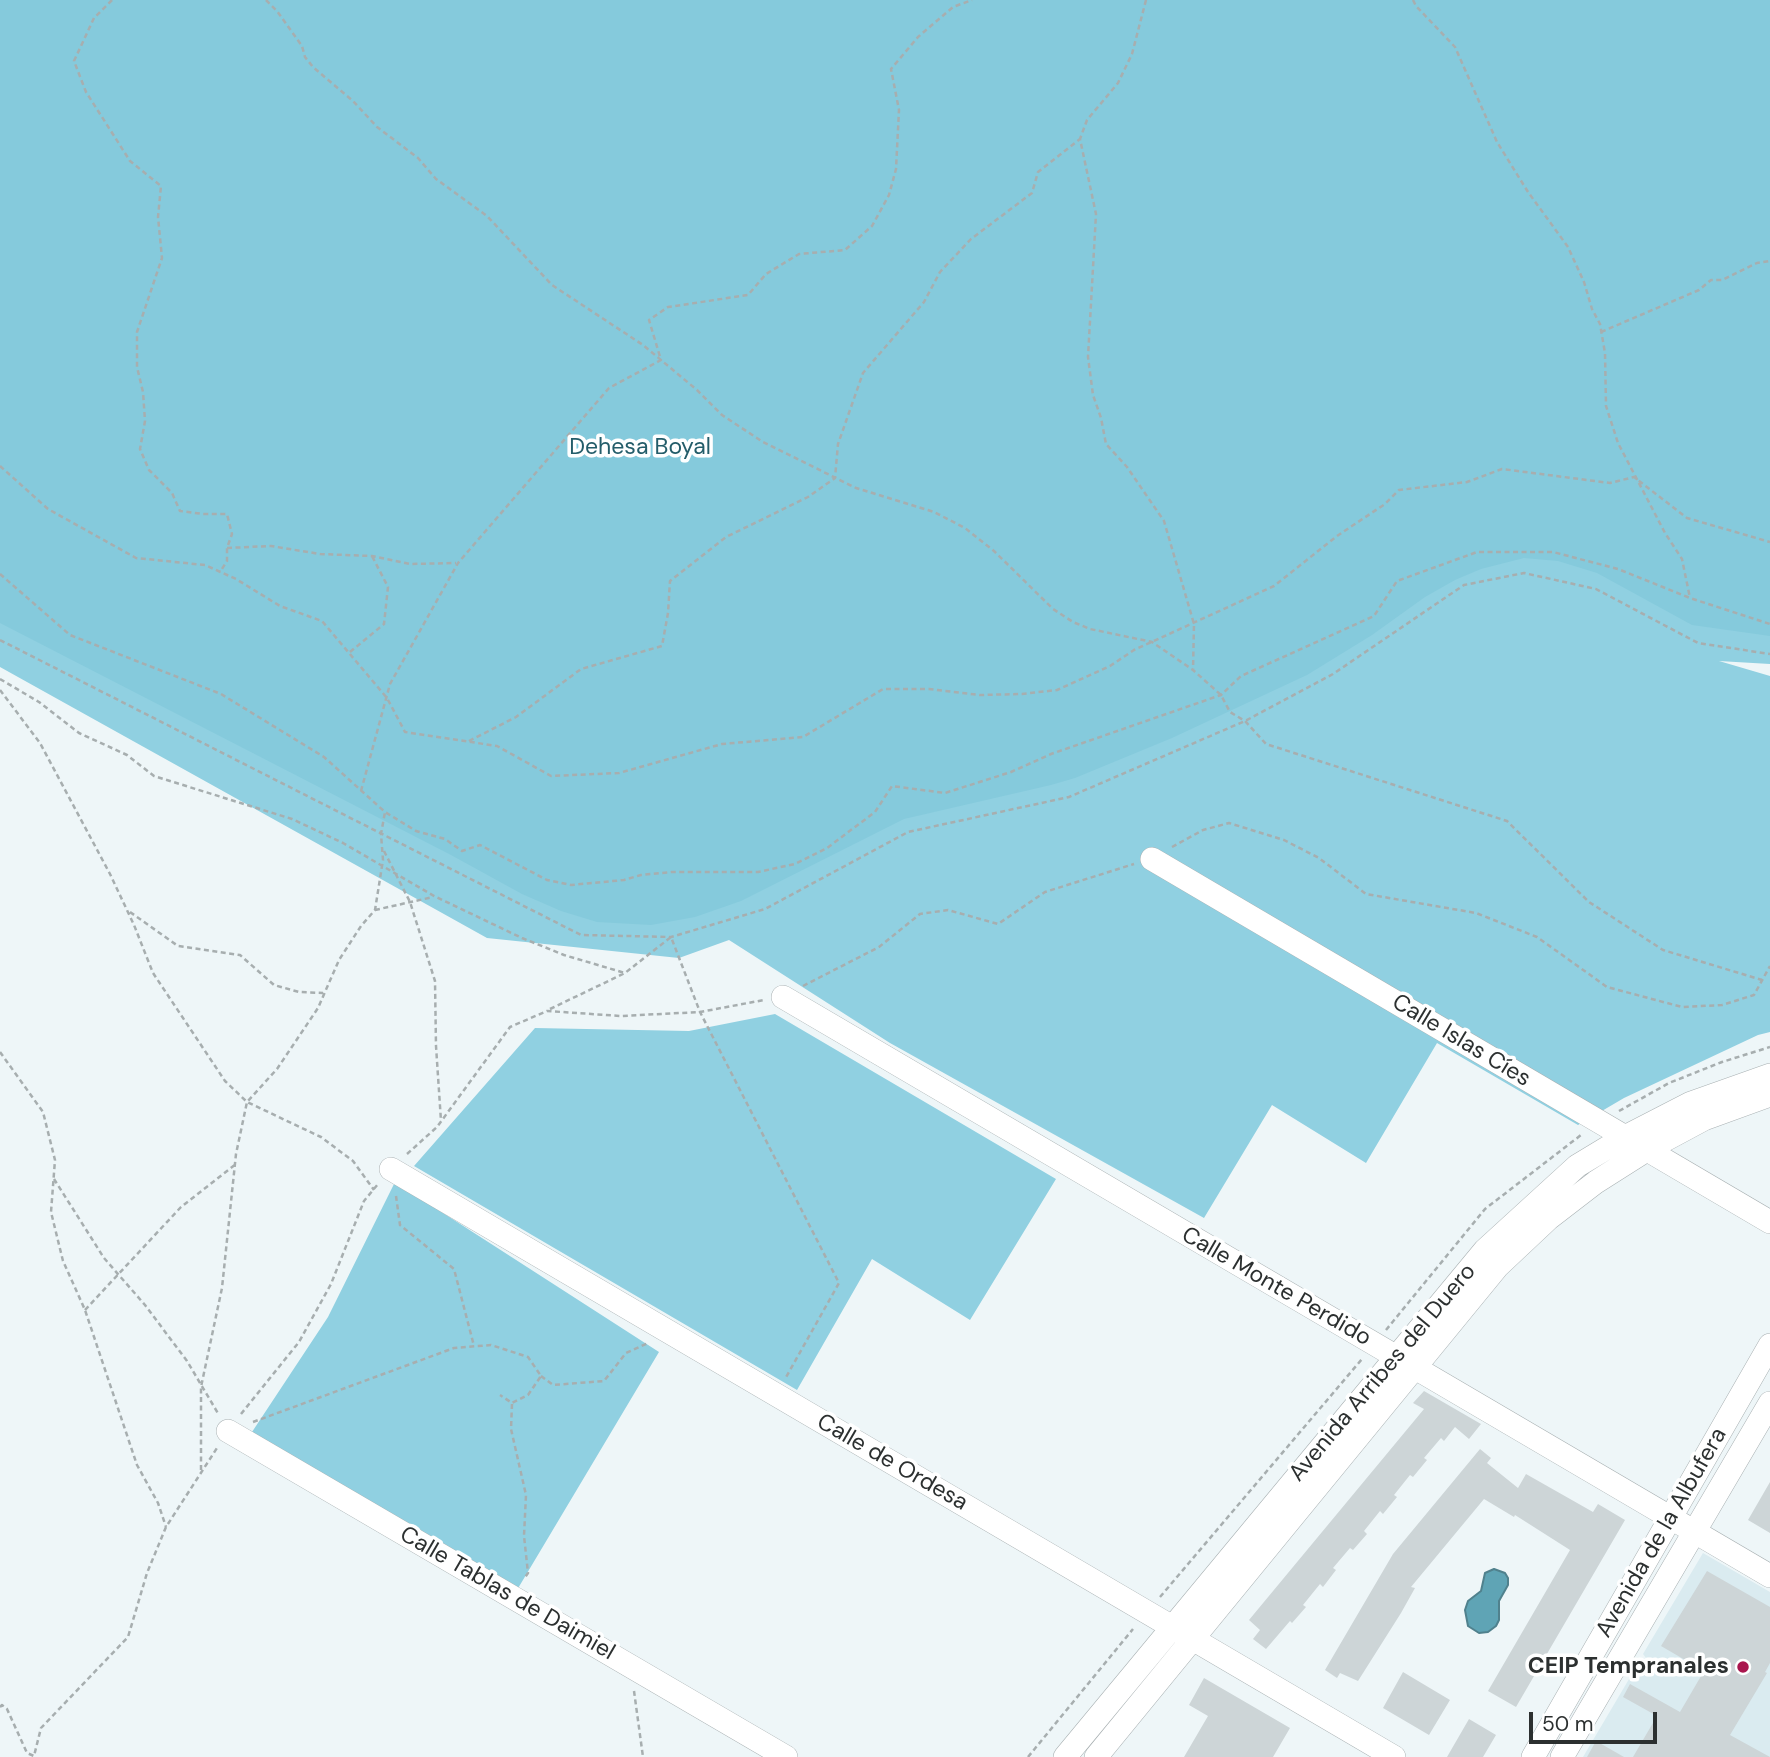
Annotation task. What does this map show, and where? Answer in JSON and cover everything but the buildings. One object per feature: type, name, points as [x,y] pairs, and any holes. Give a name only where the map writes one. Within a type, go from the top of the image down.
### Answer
[{"type":"street","name":"Calle Islas Cíes","points":[[1152,859],[1770,1222]]},
{"type":"street","name":"Calle Monte Perdido","points":[[783,996],[1770,1576]]},
{"type":"street","name":"Avenida Arribes del Duero","points":[[1096,1757],[1192,1639],[1405,1362],[1495,1240],[1577,1166],[1625,1137],[1691,1103],[1770,1075]]},
{"type":"street","name":"Avenida Arribes del Duero","points":[[1065,1757],[1172,1627],[1405,1362],[1508,1256],[1548,1219],[1596,1182],[1648,1149],[1704,1119],[1770,1095]]},
{"type":"street","name":"Calle de Ordesa","points":[[391,1169],[1394,1757]]},
{"type":"street","name":"Avenida de la Albufera","points":[[1532,1757],[1770,1345]]},
{"type":"street","name":"Avenida de la Albufera","points":[[1562,1757],[1770,1402]]},
{"type":"street","name":"Calle Tablas de Daimiel","points":[[228,1431],[786,1757]]},
{"type":"path","points":[[112,0],[94,18],[74,61],[86,92],[130,161],[160,186],[158,216],[163,258],[137,332],[136,367],[143,391],[145,421],[140,449],[149,470],[172,493],[180,511],[227,514],[232,534],[227,548],[227,561],[220,572]]},
{"type":"path","points":[[266,0],[290,28],[313,67],[353,101],[377,127],[418,158],[436,179],[487,216],[552,285],[643,345],[698,390],[722,415],[763,442],[856,488],[934,512],[965,528],[994,551],[1053,609],[1073,622],[1090,629],[1152,642],[1193,670],[1221,695],[1230,712],[1245,721],[1266,744],[1507,821],[1589,902],[1663,950],[1762,980]]},
{"type":"path","points":[[661,359],[649,320],[668,307],[748,295],[766,274],[799,254],[845,250],[872,226],[889,195],[896,169],[899,110],[891,69],[918,37],[944,14],[953,7],[972,0]]},
{"type":"path","points":[[469,741],[516,717],[581,669],[662,646],[670,581],[726,537],[808,497],[835,478],[838,444],[863,373],[925,302],[940,272],[971,239],[1032,192],[1038,172],[1080,139],[1087,120],[1118,83],[1132,54],[1146,0]]},
{"type":"path","points":[[1413,0],[1455,47],[1497,142],[1528,192],[1568,247],[1584,282],[1601,332],[1605,353],[1606,406],[1618,443],[1634,477],[1682,559],[1690,598]]},
{"type":"path","points":[[1080,139],[1096,214],[1088,358],[1093,395],[1106,444],[1127,467],[1164,521],[1194,624],[1193,670]]},
{"type":"path","points":[[1601,332],[1699,290],[1711,280],[1722,280],[1770,261]]},
{"type":"path","points":[[361,791],[390,684],[458,562],[609,388],[661,359]]},
{"type":"path","points":[[0,466],[48,509],[136,558],[205,565],[280,606],[322,621],[387,698],[405,733],[497,746],[551,776],[619,773],[722,744],[803,737],[883,690],[929,689],[980,695],[1058,690],[1110,666],[1134,650],[1274,586],[1337,536],[1385,504],[1399,490],[1467,482],[1502,469],[1610,483],[1634,477]]},
{"type":"path","points":[[1634,477],[1687,518],[1770,542]]},
{"type":"path","points":[[227,548],[271,546],[320,554],[373,556],[410,564],[458,562]]},
{"type":"path","points":[[0,573],[69,635],[221,694],[324,757],[385,812],[416,831],[445,839],[462,851],[480,845],[547,880],[570,885],[673,872],[758,872],[795,864],[827,848],[875,812],[892,786],[945,793],[1011,772],[1051,754],[1221,695],[1241,676],[1374,616],[1397,582],[1477,552],[1553,552],[1618,569],[1690,598],[1770,624]]},
{"type":"path","points":[[349,653],[384,624],[388,587],[373,556]]},
{"type":"path","points":[[0,640],[581,935],[671,937],[765,909],[908,832],[1069,797],[1245,721],[1333,674],[1464,585],[1524,573],[1596,589],[1698,643],[1770,654]]},
{"type":"path","points":[[0,678],[39,702],[79,733],[127,755],[154,776],[292,819],[383,864],[434,896],[564,955],[625,973]]},
{"type":"path","points":[[0,690],[40,743],[127,910],[153,973],[225,1081],[247,1102],[321,1137],[353,1161],[374,1189]]},
{"type":"path","points":[[201,1472],[201,1387],[222,1288],[236,1164],[247,1102],[277,1069],[318,1008],[339,960],[375,910],[383,864],[382,834],[385,812]]},
{"type":"path","points":[[547,1011],[621,1016],[701,1012],[783,996],[879,947],[920,914],[948,910],[998,923],[1045,892],[1152,859],[1203,830],[1230,822],[1284,840],[1319,858],[1366,894],[1476,913],[1537,937],[1607,987],[1682,1007],[1722,1005],[1754,995],[1770,966]]},
{"type":"path","points":[[382,848],[410,902],[435,981],[441,1121]]},
{"type":"path","points":[[375,910],[434,896]]},
{"type":"path","points":[[127,910],[178,946],[240,955],[274,985],[299,992],[324,993]]},
{"type":"path","points":[[0,1707],[2,1705],[7,1709],[27,1753],[34,1757],[41,1728],[128,1637],[147,1573],[166,1527],[228,1431],[299,1342],[331,1284],[365,1201],[391,1169],[441,1121],[510,1027],[625,973],[671,937]]},
{"type":"path","points":[[671,937],[701,1012],[839,1283],[776,1395]]},
{"type":"path","points":[[0,1052],[43,1112],[55,1160],[51,1212],[62,1261],[85,1310],[137,1465],[158,1503],[166,1527]]},
{"type":"path","points":[[85,1310],[181,1208],[236,1164]]},
{"type":"path","points":[[391,1169],[400,1224],[454,1269],[474,1346]]},
{"type":"path","points":[[54,1179],[96,1247],[145,1305],[187,1361],[228,1431]]},
{"type":"path","points":[[228,1431],[454,1348],[491,1345],[528,1357],[541,1376],[553,1385],[604,1381],[626,1353],[670,1332]]},
{"type":"path","points":[[512,1403],[528,1395],[541,1376]]},
{"type":"path","points":[[500,1395],[512,1403]]},
{"type":"path","points":[[512,1403],[511,1429],[526,1495],[524,1536],[528,1573],[513,1597]]},
{"type":"path","points":[[631,1666],[643,1757]]},
{"type":"shaded area","points":[[1703,1553],[1770,1592],[1770,1757],[1583,1757],[1632,1674],[1638,1672],[1646,1658],[1643,1654]]},
{"type":"shaded area","points":[[1494,1569],[1505,1573],[1508,1585],[1499,1601],[1499,1620],[1496,1626],[1488,1632],[1479,1633],[1468,1626],[1465,1610],[1468,1601],[1481,1591],[1485,1573]]},
{"type":"green space","name":"Dehesa Boyal","points":[[0,0],[1770,0],[1770,664],[1719,661],[1770,676],[1770,1032],[1758,1035],[1624,1098],[1578,1125],[1437,1043],[1366,1163],[1272,1105],[1204,1218],[890,1043],[729,940],[679,958],[487,938],[0,667]]},
{"type":"green space","name":"Dehesa Boyal","points":[[0,0],[1770,0],[1770,636],[1692,625],[1597,573],[1558,561],[1524,558],[1481,569],[1455,580],[1307,675],[1172,738],[1075,778],[904,819],[741,901],[695,917],[651,925],[597,922],[561,911],[522,894],[0,623]]},
{"type":"green space","points":[[775,1014],[1056,1179],[970,1320],[872,1259],[797,1390],[414,1166],[535,1028],[689,1031]]},
{"type":"green space","points":[[395,1182],[659,1352],[517,1590],[252,1432],[328,1317]]},
{"type":"place","name":"CEIP Tempranales","points":[[1743,1667]]}]
